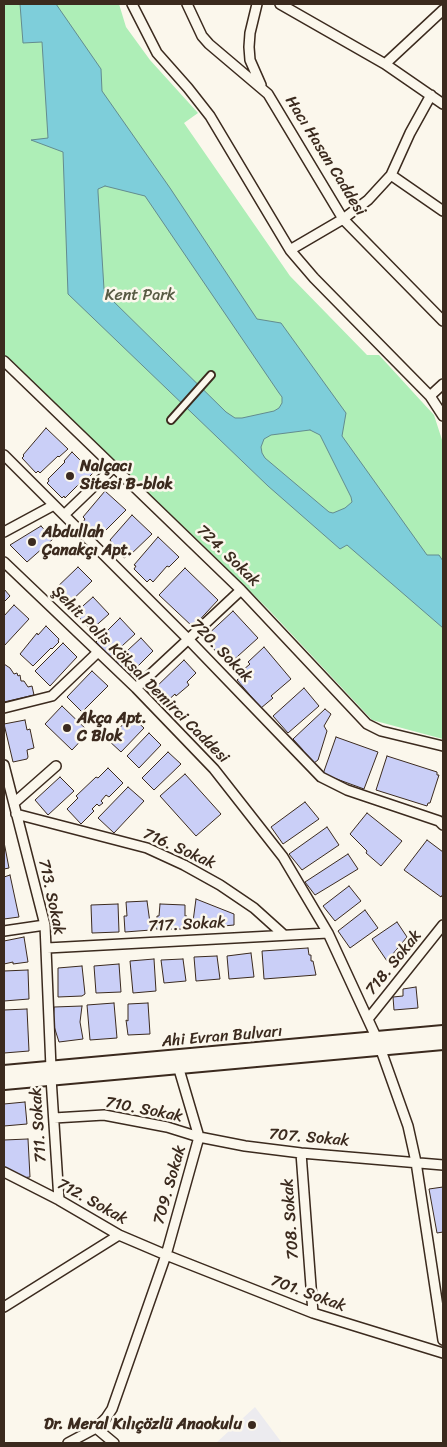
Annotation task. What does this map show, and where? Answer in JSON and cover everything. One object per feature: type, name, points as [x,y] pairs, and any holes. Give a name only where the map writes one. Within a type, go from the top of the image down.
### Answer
[{"type":"main road","name":"Ahi Evran Bulvarı","points":[[4,1072],[51,1073],[178,1066],[379,1044],[443,1032]]},
{"type":"main road","name":"Ahi Evran Bulvarı","points":[[4,1083],[51,1073],[379,1044],[443,1043]]},
{"type":"street","points":[[132,4],[156,53],[188,88],[210,116],[290,250],[314,278],[430,396],[443,416]]},
{"type":"street","name":"Hacı Hasan Caddesi","points":[[187,4],[202,36],[209,44],[268,94],[344,219],[443,321]]},
{"type":"street","points":[[257,4],[250,33],[250,60],[261,85],[268,94]]},
{"type":"street","points":[[280,4],[385,64],[443,104]]},
{"type":"street","points":[[385,64],[443,10]]},
{"type":"street","points":[[290,250],[344,219],[368,200],[391,175],[410,133],[431,95]]},
{"type":"street","points":[[391,175],[443,211]]},
{"type":"street","name":"724. Sokak","points":[[4,361],[241,590],[367,724],[381,731],[443,746]]},
{"type":"street","points":[[171,420],[210,375]]},
{"type":"street","points":[[430,396],[443,384]]},
{"type":"street","name":"720. Sokak","points":[[4,455],[188,639],[320,777],[347,790],[439,821],[443,825]]},
{"type":"street","points":[[64,515],[114,468]]},
{"type":"street","points":[[4,532],[54,505]]},
{"type":"street","name":"Şehit Polis Köksal Demirci Caddesi","points":[[4,562],[136,688],[214,769],[283,857],[328,933],[379,1044],[408,1126],[416,1162],[443,1340]]},
{"type":"street","points":[[136,688],[241,590]]},
{"type":"street","points":[[4,708],[52,696],[98,652]]},
{"type":"street","name":"713. Sokak","points":[[4,765],[45,925],[51,1073]]},
{"type":"street","points":[[14,803],[56,766]]},
{"type":"street","name":"716. Sokak","points":[[16,814],[146,848],[184,865],[220,885],[247,904],[284,935]]},
{"type":"street","points":[[4,931],[45,925]]},
{"type":"street","name":"718. Sokak","points":[[368,1019],[443,925]]},
{"type":"street","name":"717. Sokak","points":[[47,948],[328,933]]},
{"type":"street","name":"709. Sokak","points":[[96,1428],[112,1409],[166,1255],[199,1137],[178,1066]]},
{"type":"street","name":"711. Sokak","points":[[51,1073],[59,1200]]},
{"type":"street","name":"710. Sokak","points":[[54,1118],[104,1115],[167,1127],[199,1137]]},
{"type":"street","name":"707. Sokak","points":[[199,1137],[245,1146],[301,1153],[443,1165]]},
{"type":"street","name":"708. Sokak","points":[[301,1153],[314,1313]]},
{"type":"street","name":"712. Sokak","points":[[4,1172],[59,1200],[119,1235],[166,1255]]},
{"type":"street","points":[[4,1307],[119,1235]]},
{"type":"street","name":"701. Sokak","points":[[166,1255],[314,1313],[443,1352]]},
{"type":"street","points":[[68,1443],[96,1428],[114,1443]]},
{"type":"shaded area","name":"Dr. Meral Kılıçözlü Anaokulu","points":[[255,1407],[282,1443],[216,1443]]},
{"type":"green space","name":"Kent Park","points":[[4,4],[119,4],[126,27],[150,60],[198,113],[184,123],[290,276],[367,355],[379,355],[434,415],[443,443],[443,739],[372,720],[269,610],[4,356]]},
{"type":"water","points":[[20,4],[56,4],[101,69],[102,91],[170,188],[257,319],[281,323],[346,413],[342,436],[427,555],[439,555],[443,561],[443,628],[347,545],[340,549],[268,486],[68,294],[63,152],[31,140],[48,138],[42,42],[23,43]],"holes":[[[105,186],[145,196],[282,397],[282,403],[279,408],[274,411],[235,418],[226,412],[110,298],[104,289],[98,192],[98,189]],[[310,430],[320,435],[351,497],[352,502],[345,508],[333,513],[329,512],[265,458],[262,453],[261,447],[264,439],[271,435]]]},
{"type":"building","points":[[46,428],[68,449],[40,473],[38,471],[36,473],[22,458]]},
{"type":"building","name":"Nalçacı Sitesi B-blok","points":[[72,452],[93,473],[65,498],[64,496],[62,498],[47,483],[48,479]]},
{"type":"building","points":[[105,491],[126,510],[102,534],[100,532],[97,535],[83,522],[85,519],[83,517]]},
{"type":"building","points":[[132,515],[152,534],[128,557],[124,558],[110,545],[112,543],[110,540]]},
{"type":"building","name":"Abdullah Çanakçı Apt.","points":[[41,526],[53,539],[27,562],[10,545]]},
{"type":"building","points":[[158,537],[179,557],[169,567],[167,566],[153,582],[150,579],[147,582],[134,569],[136,566],[134,565]]},
{"type":"building","points":[[78,567],[92,581],[66,606],[52,592]]},
{"type":"building","points":[[185,568],[218,600],[193,627],[159,595]]},
{"type":"building","points":[[4,589],[10,596],[4,602]]},
{"type":"building","points":[[93,597],[109,614],[91,630],[75,613]]},
{"type":"building","points":[[14,605],[29,619],[4,646],[4,616]]},
{"type":"building","points":[[233,611],[258,638],[228,665],[204,638]]},
{"type":"building","points":[[120,618],[135,634],[110,657],[96,642]]},
{"type":"building","points":[[46,626],[59,639],[59,642],[33,666],[20,654],[37,633],[38,635]]},
{"type":"building","points":[[141,638],[153,651],[128,676],[115,662]]},
{"type":"building","points":[[63,643],[77,657],[50,686],[35,671]]},
{"type":"building","points":[[264,647],[291,679],[271,696],[273,698],[261,708],[237,680],[245,673],[243,670],[250,664],[248,662]]},
{"type":"building","points":[[184,660],[196,673],[187,682],[189,685],[165,703],[153,690]]},
{"type":"building","points":[[4,664],[14,674],[20,675],[21,681],[24,681],[28,687],[32,686],[34,695],[4,702]]},
{"type":"building","points":[[92,671],[108,686],[82,712],[67,697]]},
{"type":"building","points":[[304,688],[319,706],[288,733],[273,716]]},
{"type":"building","name":"Akça Apt. C Blok","points":[[62,706],[89,732],[72,750],[45,724]]},
{"type":"building","points":[[325,709],[331,714],[324,726],[327,731],[318,760],[314,763],[302,752],[303,750],[293,739]]},
{"type":"building","points":[[131,716],[144,728],[121,752],[108,740]]},
{"type":"building","points":[[25,720],[27,730],[30,729],[34,748],[27,750],[27,759],[13,762],[4,724]]},
{"type":"building","points":[[149,733],[161,745],[139,768],[127,756]]},
{"type":"building","points":[[336,737],[378,752],[364,789],[323,774]]},
{"type":"building","points":[[168,752],[181,764],[154,790],[142,778]]},
{"type":"building","points":[[387,756],[437,772],[437,775],[439,775],[430,803],[427,806],[376,790]]},
{"type":"building","points":[[108,768],[123,783],[109,797],[106,795],[101,801],[103,803],[99,806],[97,804],[92,809],[94,811],[81,824],[67,809],[78,798],[76,796]]},
{"type":"building","points":[[185,774],[221,814],[196,836],[160,796]]},
{"type":"building","points":[[60,777],[74,791],[48,815],[35,800]]},
{"type":"building","points":[[128,787],[144,801],[114,833],[98,818]]},
{"type":"building","points":[[305,802],[319,819],[283,844],[271,827]]},
{"type":"building","points":[[367,813],[402,841],[381,866],[366,853],[367,851],[350,834]]},
{"type":"building","points":[[327,827],[339,845],[302,870],[289,854]]},
{"type":"building","points":[[427,840],[443,852],[443,894],[441,897],[404,870]]},
{"type":"building","points":[[4,842],[9,868],[4,869]]},
{"type":"building","points":[[348,854],[358,869],[315,895],[305,882]]},
{"type":"building","points":[[10,875],[19,917],[4,919],[4,877]]},
{"type":"building","points":[[349,886],[361,901],[335,921],[323,906]]},
{"type":"building","points":[[196,899],[234,914],[234,925],[192,929]]},
{"type":"building","points":[[147,901],[151,930],[125,932],[124,916],[127,916],[126,902]]},
{"type":"building","points":[[118,904],[119,932],[92,933],[91,905]]},
{"type":"building","points":[[160,904],[185,905],[185,916],[187,916],[186,929],[156,929]]},
{"type":"building","points":[[365,910],[378,928],[350,948],[338,931]]},
{"type":"building","points":[[397,922],[407,937],[387,961],[372,939]]},
{"type":"building","points":[[24,937],[28,962],[4,964],[4,941]]},
{"type":"building","points":[[308,948],[316,975],[264,979],[262,951]]},
{"type":"building","points":[[251,953],[254,977],[229,979],[227,956]]},
{"type":"building","points":[[217,956],[220,979],[196,981],[194,957]]},
{"type":"building","points":[[154,959],[156,991],[133,993],[130,961]]},
{"type":"building","points":[[183,959],[186,981],[164,983],[161,960]]},
{"type":"building","points":[[119,964],[121,992],[96,993],[94,966]]},
{"type":"building","points":[[82,966],[85,994],[82,996],[58,997],[58,968]]},
{"type":"building","points":[[28,970],[29,999],[4,1001],[4,971]]},
{"type":"building","points":[[416,987],[418,1008],[394,1010],[393,997],[403,996],[403,989]]},
{"type":"building","points":[[114,1003],[117,1038],[90,1040],[87,1005]]},
{"type":"building","points":[[148,1003],[150,1034],[128,1035],[126,1020],[128,1021],[128,1004]]},
{"type":"building","points":[[82,1006],[80,1022],[83,1039],[59,1042],[53,1023],[54,1007]]},
{"type":"building","points":[[27,1009],[29,1051],[4,1053],[4,1010]]},
{"type":"building","points":[[25,1102],[27,1124],[4,1126],[4,1104]]},
{"type":"building","points":[[28,1139],[30,1177],[21,1178],[4,1168],[4,1140]]},
{"type":"building","points":[[443,1187],[443,1232],[437,1233],[429,1189]]},
{"type":"place","name":"Nalçacı Sitesi B-blok","points":[[70,476]]},
{"type":"place","name":"Abdullah Çanakçı Apt.","points":[[32,542]]},
{"type":"place","name":"Akça Apt. C Blok","points":[[67,728]]},
{"type":"place","name":"Dr. Meral Kılıçözlü Anaokulu","points":[[252,1425]]}]
